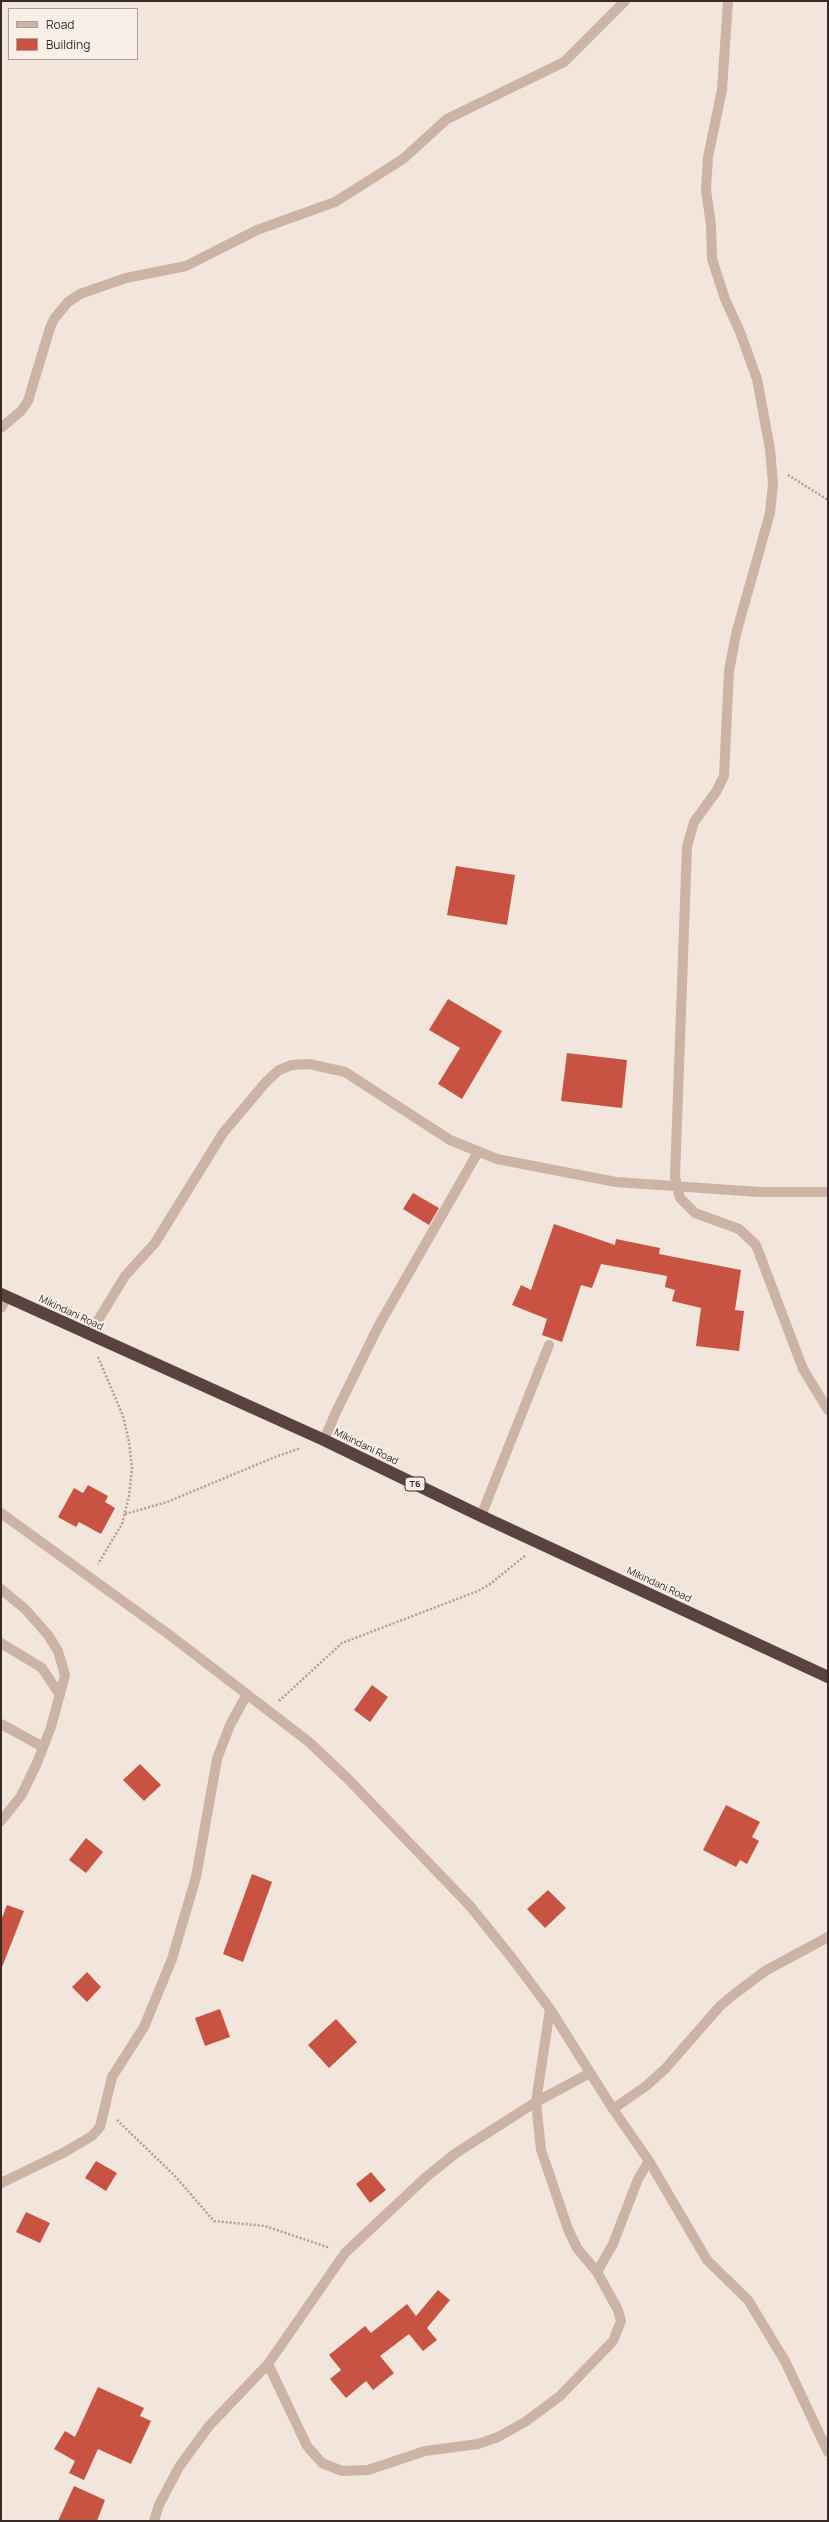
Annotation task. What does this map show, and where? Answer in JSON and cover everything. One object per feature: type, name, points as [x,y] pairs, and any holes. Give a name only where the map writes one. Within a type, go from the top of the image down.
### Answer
[{"type":"highway","name":"Mikindani Road","points":[[4,1295],[89,1335],[324,1440],[481,1516],[828,1677]]},
{"type":"street","points":[[1,428],[16,416],[28,401],[50,328],[54,319],[68,302],[80,294],[138,274],[169,272],[186,266],[257,230],[334,202],[403,159],[447,119],[564,62],[625,1]]},
{"type":"street","points":[[728,1],[722,90],[708,157],[706,190],[711,225],[712,260],[725,299],[740,332],[757,379],[773,484],[770,513],[736,634],[729,671],[724,776],[716,792],[694,822],[687,847],[676,1187],[680,1198],[695,1213],[739,1229],[756,1245],[803,1369],[828,1410]]},
{"type":"street","points":[[89,1335],[125,1276],[155,1243],[222,1133],[266,1082],[286,1067],[309,1064],[345,1072],[450,1140],[497,1159],[616,1182],[676,1187],[807,1194],[828,1192]]},
{"type":"street","points":[[324,1440],[336,1412],[379,1325],[478,1152]]},
{"type":"street","points":[[1,1308],[4,1295]]},
{"type":"street","points":[[481,1516],[549,1345]]},
{"type":"street","points":[[1,1513],[89,1578],[152,1621],[247,1694],[268,1712],[309,1742],[348,1779],[459,1895],[512,1958],[550,2009],[613,2109],[649,2161],[707,2260],[748,2300],[768,2329],[828,2452]]},
{"type":"street","points":[[1,1589],[25,1609],[58,1651],[64,1675],[60,1695],[43,1747],[21,1796],[1,1821]]},
{"type":"street","points":[[1,1643],[42,1668],[60,1695]]},
{"type":"street","points":[[1,2183],[63,2153],[92,2136],[100,2127],[106,2109],[109,2085],[115,2070],[144,2027],[172,1959],[196,1877],[217,1760],[230,1725],[247,1694]]},
{"type":"street","points":[[1,1724],[43,1747]]},
{"type":"street","points":[[613,2109],[646,2086],[665,2068],[720,2006],[732,1996],[765,1971],[828,1936]]},
{"type":"street","points":[[268,2364],[307,2446],[322,2463],[342,2471],[368,2470],[425,2451],[478,2444],[498,2437],[525,2422],[560,2396],[612,2341],[621,2321],[618,2310],[597,2272],[577,2248],[557,2201],[541,2150],[536,2102],[550,2009]]},
{"type":"street","points":[[154,2521],[159,2505],[179,2467],[210,2426],[268,2364],[345,2253],[420,2183],[456,2153],[536,2102],[590,2073]]},
{"type":"street","points":[[597,2272],[613,2244],[638,2179],[649,2161]]},
{"type":"path","points":[[771,465],[828,500]]},
{"type":"path","points":[[89,1335],[123,1416],[129,1442],[132,1468],[129,1496],[117,1535],[89,1578]]},
{"type":"path","points":[[124,1514],[167,1502],[275,1456],[324,1440]]},
{"type":"path","points":[[268,1712],[342,1643],[484,1588],[541,1544]]},
{"type":"path","points":[[106,2109],[175,2176],[214,2222],[266,2226],[345,2253]]},
{"type":"building","points":[[456,866],[515,875],[507,925],[447,915]]},
{"type":"building","points":[[448,999],[502,1031],[462,1099],[438,1084],[460,1048],[429,1030]]},
{"type":"building","points":[[567,1053],[627,1060],[622,1108],[561,1101]]},
{"type":"building","points":[[413,1193],[439,1208],[429,1225],[403,1209]]},
{"type":"building","points":[[554,1224],[615,1245],[616,1239],[660,1248],[659,1254],[741,1270],[735,1310],[744,1311],[739,1351],[696,1346],[701,1308],[672,1301],[675,1290],[665,1287],[667,1276],[601,1264],[592,1288],[581,1285],[562,1342],[542,1335],[547,1319],[512,1305],[521,1285],[531,1290]]},
{"type":"building","points":[[88,1485],[108,1496],[105,1502],[115,1508],[101,1534],[79,1522],[76,1527],[58,1517],[74,1488],[83,1493]]},
{"type":"building","points":[[372,1685],[388,1697],[370,1722],[354,1710]]},
{"type":"building","points":[[140,1764],[161,1785],[144,1801],[123,1780]]},
{"type":"building","points":[[726,1805],[760,1822],[752,1837],[759,1841],[747,1864],[740,1860],[736,1867],[703,1850]]},
{"type":"building","points":[[86,1838],[103,1852],[86,1873],[69,1860]]},
{"type":"building","points":[[252,1874],[272,1882],[243,1962],[223,1954]]},
{"type":"building","points":[[548,1890],[566,1908],[545,1928],[527,1909]]},
{"type":"building","points":[[7,1905],[24,1911],[2,1967],[1,1920]]},
{"type":"building","points":[[87,1972],[101,1987],[87,2002],[72,1987]]},
{"type":"building","points":[[220,2009],[230,2037],[205,2046],[195,2018]]},
{"type":"building","points":[[336,2019],[357,2042],[329,2068],[308,2045]]},
{"type":"building","points":[[96,2161],[117,2173],[106,2191],[85,2178]]},
{"type":"building","points":[[371,2172],[386,2190],[370,2203],[356,2184]]},
{"type":"building","points":[[26,2212],[50,2223],[40,2243],[16,2232]]},
{"type":"building","points":[[438,2290],[450,2300],[427,2328],[437,2340],[423,2351],[409,2334],[380,2356],[394,2373],[373,2390],[366,2381],[346,2398],[330,2379],[341,2370],[329,2355],[365,2326],[371,2333],[407,2304],[416,2316]]},
{"type":"building","points":[[98,2387],[144,2408],[140,2416],[151,2421],[131,2464],[98,2449],[84,2480],[69,2473],[75,2461],[54,2449],[65,2431],[75,2437]]},
{"type":"building","points":[[74,2486],[105,2500],[97,2521],[58,2521]]}]
